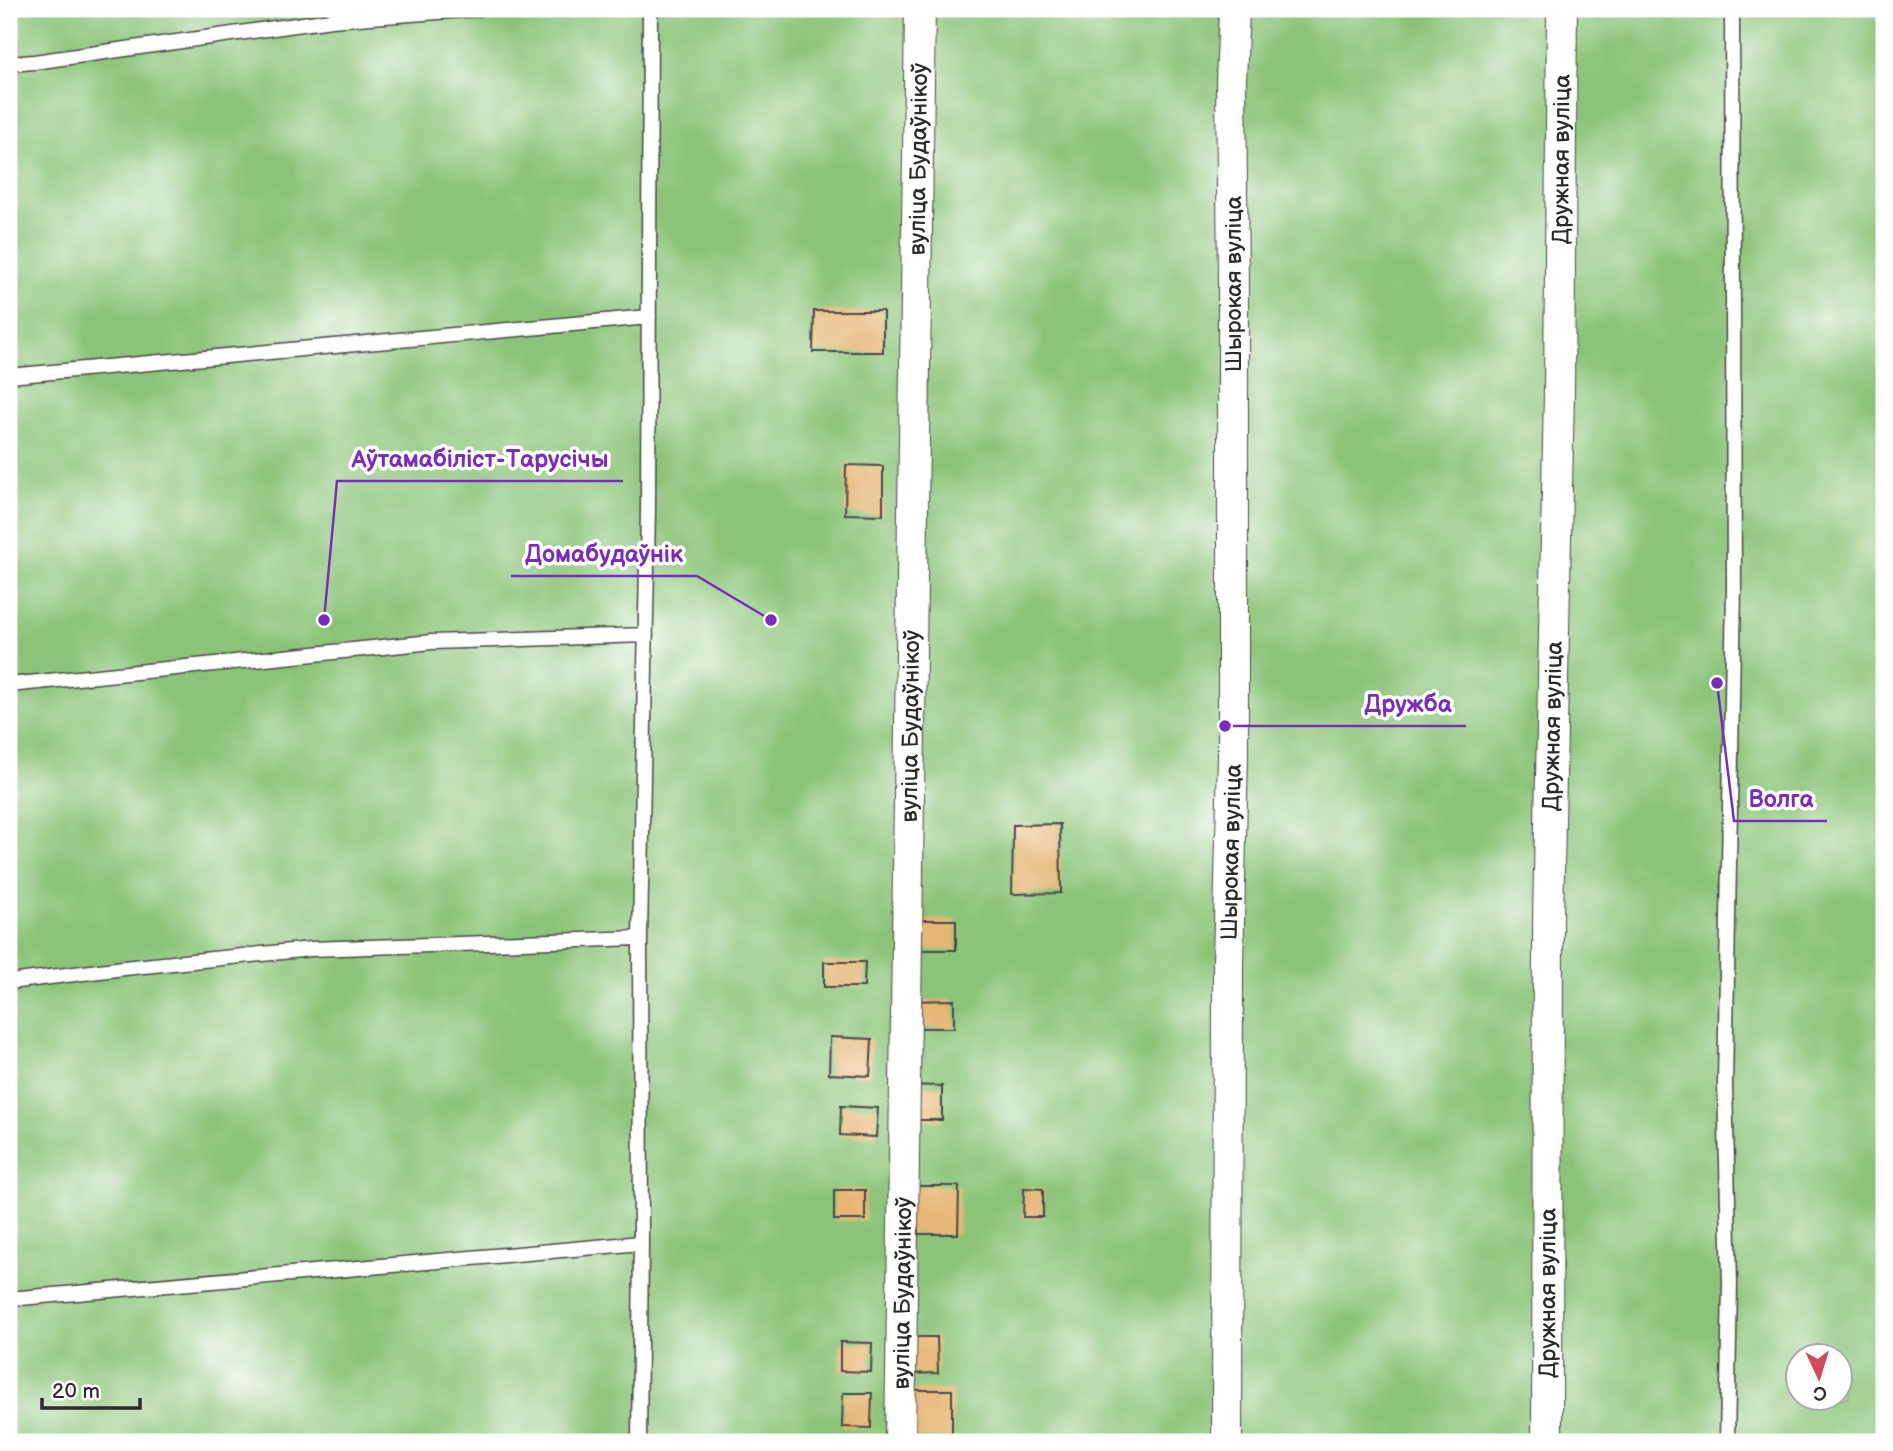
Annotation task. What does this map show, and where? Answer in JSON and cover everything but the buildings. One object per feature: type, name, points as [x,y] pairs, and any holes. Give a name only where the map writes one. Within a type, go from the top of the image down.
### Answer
[{"type":"street","name":"вуліца Будаўнікоў","points":[[900,1442],[920,9]]},
{"type":"street","name":"Шырокая вуліца","points":[[1227,1442],[1228,963],[1233,756],[1231,82],[1234,9]]},
{"type":"street","name":"Дружная вуліца","points":[[1547,1442],[1548,919],[1559,407],[1562,9]]},
{"type":"lane","points":[[9,64],[331,20],[478,9]]},
{"type":"lane","points":[[639,1442],[640,938],[646,635],[650,9]]},
{"type":"lane","points":[[1727,1442],[1730,1283],[1725,1084],[1734,589],[1732,9]]},
{"type":"lane","points":[[9,376],[649,317]]},
{"type":"lane","points":[[9,685],[432,642],[646,635]]},
{"type":"lane","points":[[9,982],[311,949],[640,938]]},
{"type":"lane","points":[[9,1299],[641,1243]]},
{"type":"green space","points":[[9,9],[1884,9],[1884,1442],[9,1442]]},
{"type":"place","name":"Аўтамабіліст-Тарусічы","points":[[324,620]]},
{"type":"place","name":"Домабудаўнік","points":[[771,620]]},
{"type":"place","name":"Волга","points":[[1717,683]]},
{"type":"place","name":"Дружба","points":[[1225,726]]}]
